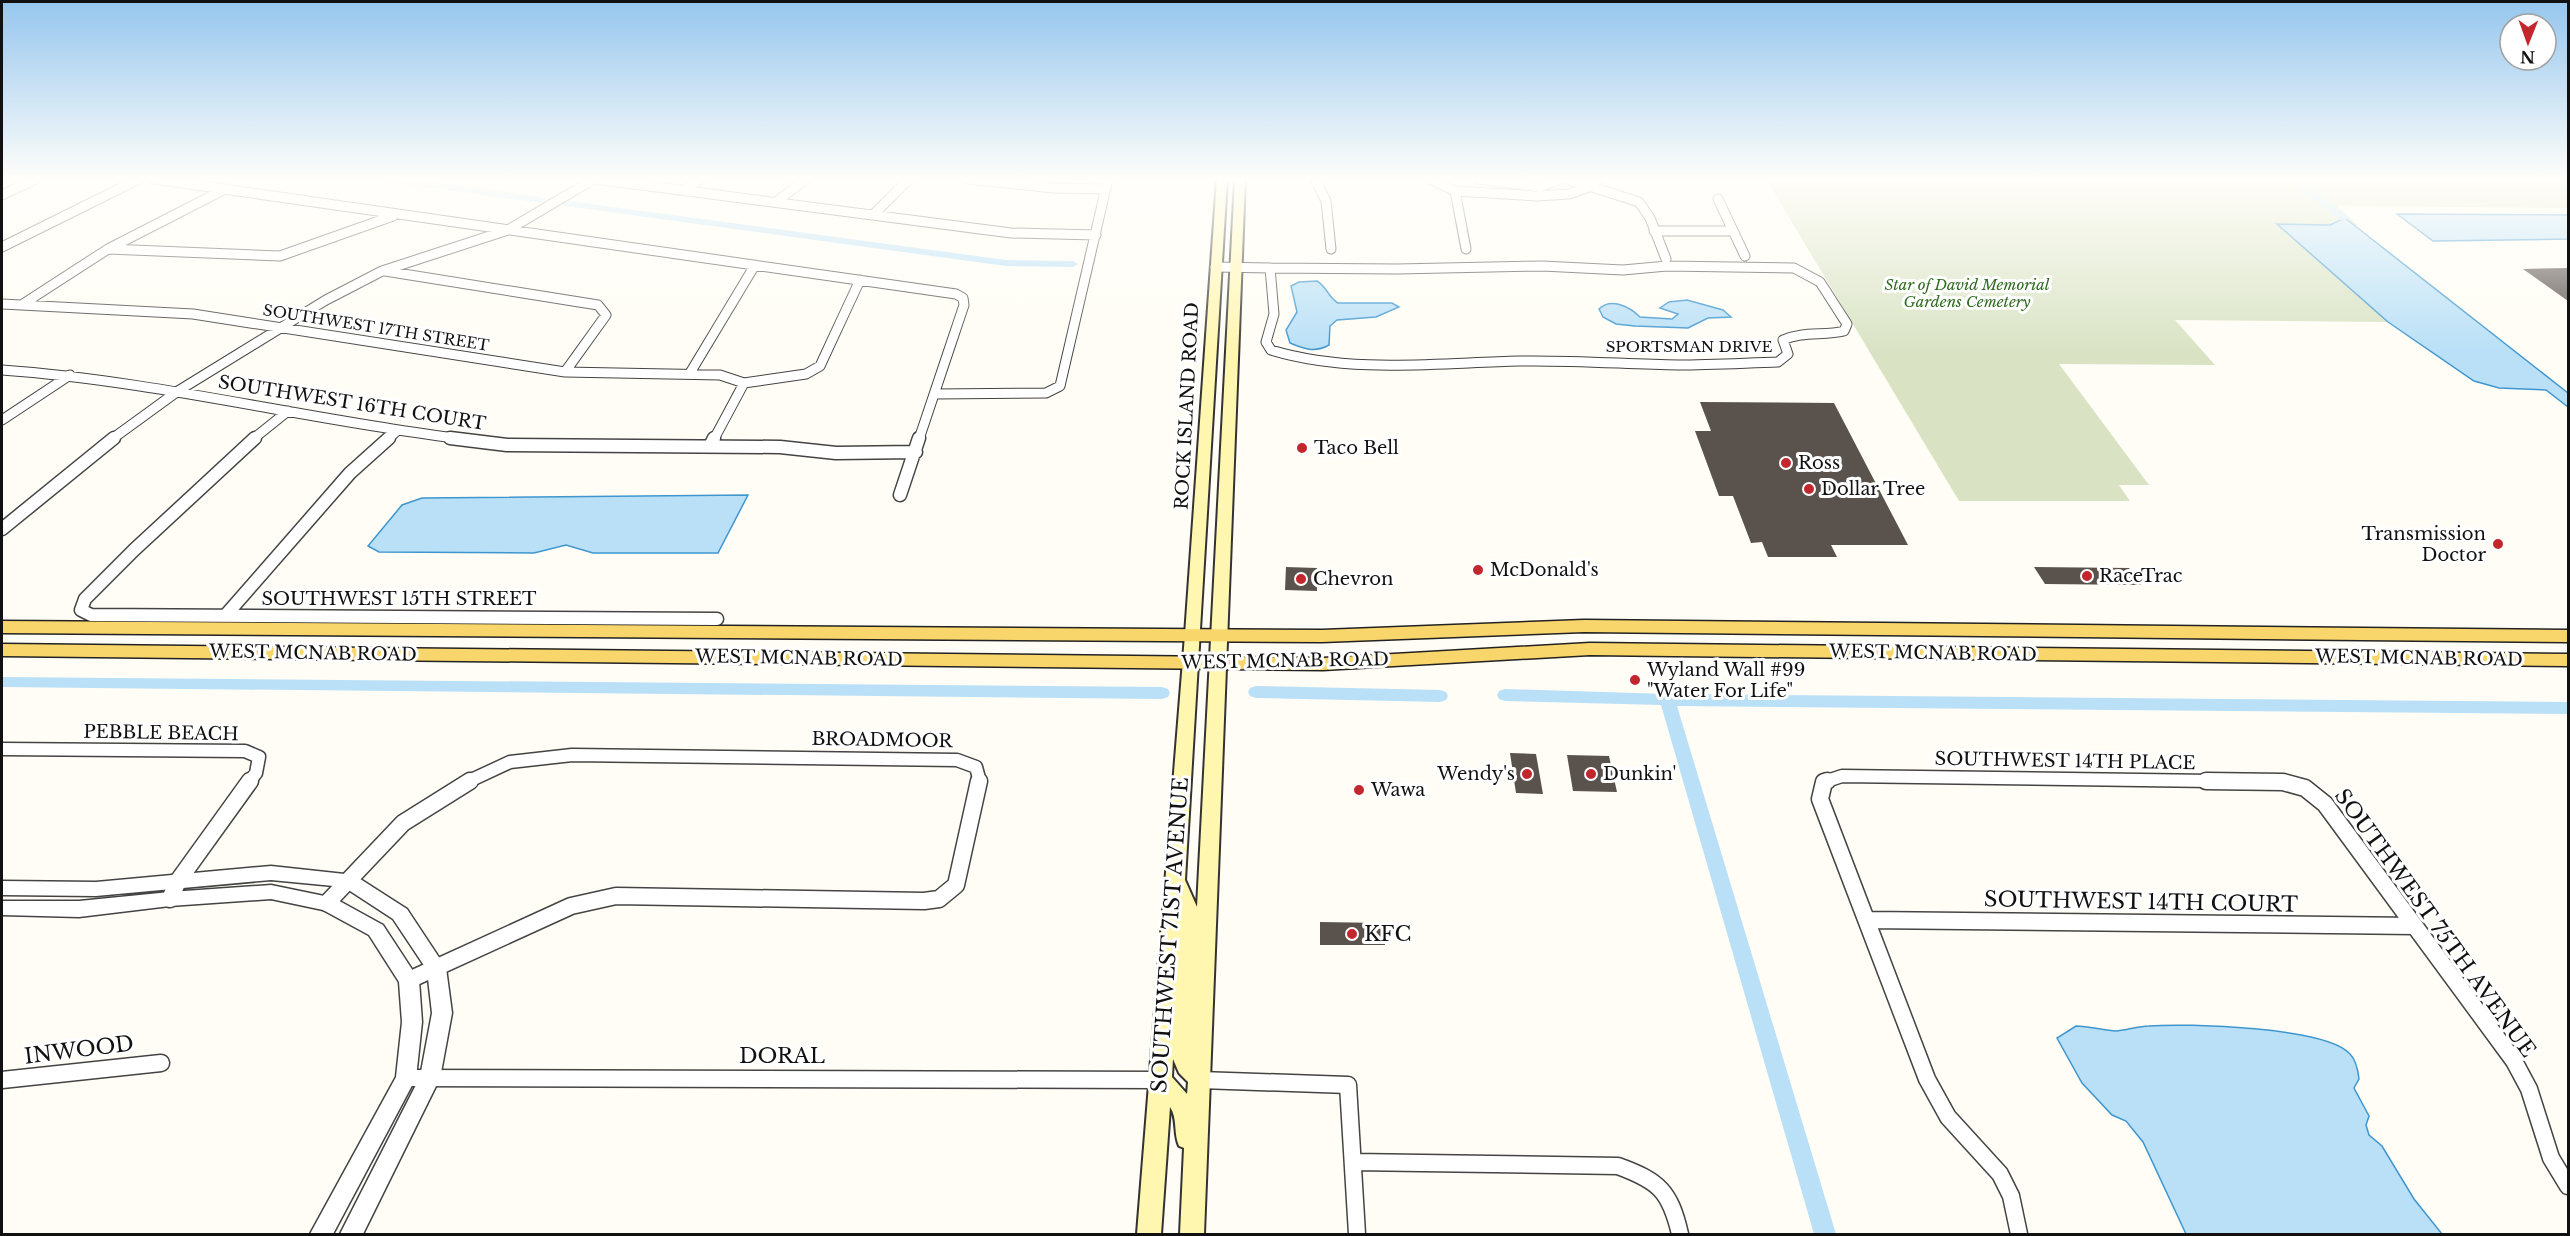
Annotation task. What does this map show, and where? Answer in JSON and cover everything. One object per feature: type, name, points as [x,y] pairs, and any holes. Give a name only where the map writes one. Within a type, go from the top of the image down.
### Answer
[{"type":"main road","name":"ROCK ISLAND ROAD","points":[[1193,635],[1217,237]]},
{"type":"main road","points":[[1221,636],[1237,237]]},
{"type":"main road","name":"WEST MCNAB ROAD","points":[[2,627],[1322,636],[1584,626],[2568,636]]},
{"type":"main road","name":"SOUTHWEST 71ST AVENUE","points":[[1149,1234],[1193,635]]},
{"type":"main road","name":"SOUTHWEST 71ST AVENUE","points":[[1192,1234],[1221,636]]},
{"type":"main road","name":"WEST MCNAB ROAD","points":[[2,650],[1323,664],[1590,649],[2568,660]]},
{"type":"main road","points":[[1174,879],[1188,911],[1181,1050],[1187,1065],[1200,1080]]},
{"type":"main road","points":[[1159,1080],[1177,1097],[1188,1119],[1182,1234]]},
{"type":"street","points":[[2,247],[23,237]]},
{"type":"street","points":[[23,304],[108,249],[132,237]]},
{"type":"street","points":[[108,249],[280,256],[334,237]]},
{"type":"street","points":[[2,529],[93,453],[178,391],[282,327],[357,282],[382,271],[487,237]]},
{"type":"street","points":[[555,237],[956,294],[963,298],[964,305],[900,495]]},
{"type":"street","points":[[935,394],[1046,393],[1060,386],[1096,237]]},
{"type":"street","points":[[1330,237],[1331,249]]},
{"type":"street","points":[[1464,237],[1466,249]]},
{"type":"street","points":[[1656,237],[1666,259]]},
{"type":"street","points":[[1736,237],[1745,256]]},
{"type":"street","points":[[690,372],[754,265]]},
{"type":"street","name":"SPORTSMAN DRIVE","points":[[1215,267],[1270,267],[1794,268],[1809,272],[1819,279],[1847,324],[1844,331],[1836,334],[1803,333],[1788,337],[1783,340],[1788,354],[1786,358],[1778,362],[1681,365],[1520,361],[1486,364],[1333,363],[1297,358],[1271,350],[1266,342],[1274,314],[1270,267]]},
{"type":"street","points":[[382,271],[598,305],[606,315],[565,372]]},
{"type":"street","points":[[710,446],[744,383],[806,374],[820,366],[860,280]]},
{"type":"street","name":"SOUTHWEST 17TH STREET","points":[[2,304],[182,313],[565,372],[690,372],[720,375],[744,383]]},
{"type":"street","name":"SOUTHWEST 16TH COURT","points":[[2,370],[70,375],[178,391],[397,431],[507,445],[780,447],[836,453],[915,452]]},
{"type":"street","points":[[2,420],[70,375]]},
{"type":"street","name":"SOUTHWEST 15TH STREET","points":[[288,411],[230,457],[172,512],[85,599],[81,610],[91,615],[717,619]]},
{"type":"street","points":[[225,616],[350,473],[397,431]]},
{"type":"street","name":"PEBBLE BEACH","points":[[2,749],[245,751],[259,757],[256,773],[174,890]]},
{"type":"street","name":"BROADMOOR","points":[[327,903],[403,823],[455,788],[510,762],[572,755],[957,760],[976,767],[980,784],[956,885],[939,898],[924,901],[616,896],[571,906],[409,980]]},
{"type":"street","name":"SOUTHWEST 14TH PLACE","points":[[1868,920],[1820,799],[1824,782],[1842,776],[2283,782],[2306,788]]},
{"type":"street","name":"SOUTHWEST 75TH AVENUE","points":[[2306,788],[2325,804],[2514,1061],[2529,1089],[2551,1158],[2568,1186]]},
{"type":"street","points":[[2,908],[79,909],[271,873],[348,880],[400,914],[436,968],[442,1013],[430,1078],[351,1234]]},
{"type":"street","points":[[2,888],[271,892],[327,903],[376,930],[409,980],[412,1022],[406,1078],[321,1234]]},
{"type":"street","points":[[1868,920],[1927,1079],[1948,1117],[2000,1174],[2011,1196],[2019,1234]]},
{"type":"street","name":"SOUTHWEST 14TH COURT","points":[[1868,920],[2415,926]]},
{"type":"street","name":"INWOOD","points":[[2,1080],[161,1063]]},
{"type":"street","name":"DORAL","points":[[406,1078],[1159,1080]]},
{"type":"street","points":[[1200,1080],[1348,1084],[1357,1234]]},
{"type":"street","points":[[1353,1162],[1618,1166],[1652,1177],[1673,1204],[1680,1234]]},
{"type":"green space","name":"Star of David Memorial Gardens Cemetery","points":[[1801,237],[2292,237],[2388,322],[2175,320],[2215,365],[2059,364],[2149,485],[2119,485],[2130,501],[1959,501]]},
{"type":"water","points":[[2291,237],[2369,237],[2568,393],[2568,407],[2546,390],[2499,388],[2474,381],[2388,322]]},
{"type":"water","points":[[2427,237],[2568,237],[2568,239],[2433,241]]},
{"type":"water","points":[[1317,281],[1338,303],[1392,303],[1399,307],[1376,317],[1337,320],[1330,326],[1329,345],[1314,349],[1300,347],[1290,343],[1286,330],[1297,312],[1291,286],[1299,282]]},
{"type":"water","points":[[1687,300],[1723,310],[1731,317],[1708,318],[1688,328],[1635,326],[1616,324],[1603,317],[1599,309],[1604,305],[1615,304],[1626,307],[1640,317],[1672,319],[1678,314],[1660,308],[1669,302]]},
{"type":"water","points":[[748,495],[718,553],[593,553],[566,545],[534,553],[379,552],[368,546],[402,505],[422,498]]},
{"type":"water","points":[[2076,1026],[2117,1031],[2145,1026],[2223,1026],[2286,1032],[2336,1045],[2350,1054],[2355,1062],[2359,1079],[2354,1088],[2369,1116],[2366,1125],[2369,1135],[2382,1146],[2414,1199],[2442,1234],[2186,1234],[2143,1142],[2126,1121],[2112,1115],[2082,1083],[2057,1038]]},
{"type":"building","points":[[2568,268],[2568,301],[2523,269]]},
{"type":"building","name":"Ross","points":[[1700,402],[1834,403],[1908,545],[1831,545],[1837,557],[1768,557],[1762,542],[1751,543],[1733,496],[1719,496],[1695,431],[1711,431]]},
{"type":"building","name":"Chevron","points":[[1286,567],[1317,568],[1317,591],[1285,590]]},
{"type":"building","name":"RaceTrac","points":[[2034,567],[2129,568],[2141,585],[2045,584]]},
{"type":"building","name":"Wendy's","points":[[1510,753],[1536,754],[1543,794],[1516,793]]},
{"type":"building","name":"Dunkin'","points":[[1567,755],[1609,756],[1617,792],[1573,791]]},
{"type":"building","name":"KFC","points":[[1320,922],[1384,923],[1385,945],[1320,945]]},
{"type":"waterway","points":[[811,237],[1006,263],[1073,264]]},
{"type":"waterway","points":[[2,682],[1162,693]]},
{"type":"waterway","points":[[1256,692],[1440,696]]},
{"type":"waterway","points":[[1505,695],[1667,700]]},
{"type":"waterway","points":[[1667,700],[2568,708]]},
{"type":"waterway","points":[[1667,700],[1825,1234]]},
{"type":"place","name":"Taco Bell","points":[[1302,448]]},
{"type":"place","name":"Ross","points":[[1786,463]]},
{"type":"place","name":"Dollar Tree","points":[[1809,489]]},
{"type":"place","name":"Transmission Doctor","points":[[2498,544]]},
{"type":"place","name":"McDonald's","points":[[1478,570]]},
{"type":"place","name":"RaceTrac","points":[[2087,576]]},
{"type":"place","name":"Chevron","points":[[1301,579]]},
{"type":"place","name":"Wyland Wall #99 \"Water For Life\"","points":[[1635,680]]},
{"type":"place","name":"Wendy's","points":[[1527,774]]},
{"type":"place","name":"Dunkin'","points":[[1591,774]]},
{"type":"place","name":"Wawa","points":[[1359,790]]},
{"type":"place","name":"KFC","points":[[1352,934]]}]
